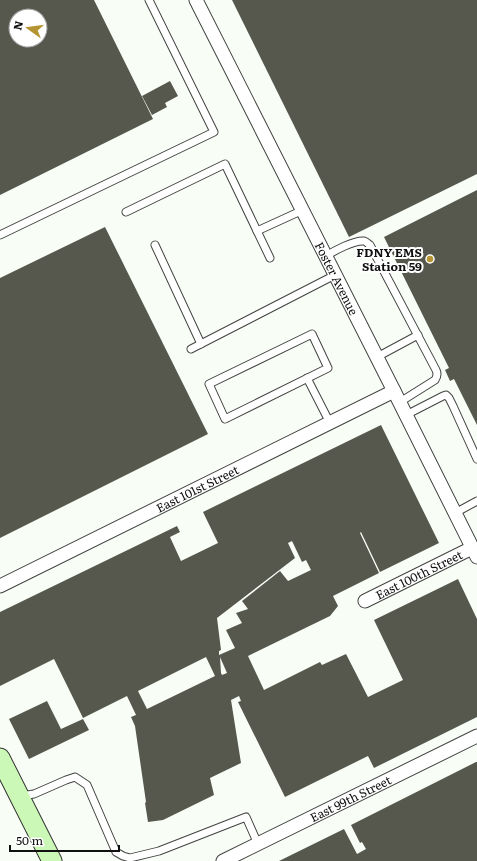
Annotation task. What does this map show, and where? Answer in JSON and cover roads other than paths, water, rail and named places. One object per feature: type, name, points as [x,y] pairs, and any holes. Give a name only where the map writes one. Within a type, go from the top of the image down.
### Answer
[{"type":"main road","points":[[0,758],[52,861]]},
{"type":"main road","points":[[36,861],[43,843]]},
{"type":"street","name":"Foster Avenue","points":[[196,0],[475,553]]},
{"type":"street","name":"East 101st Street","points":[[0,586],[330,423],[397,396]]},
{"type":"street","name":"East 100th Street","points":[[366,601],[475,553]]},
{"type":"street","name":"East 99th Street","points":[[223,861],[477,736]]},
{"type":"lane","points":[[0,235],[214,132],[149,0]]},
{"type":"lane","points":[[126,212],[225,164],[270,258]]},
{"type":"lane","points":[[257,231],[303,210]]},
{"type":"lane","points":[[326,256],[338,248],[350,244],[363,241],[370,245],[436,370],[437,377],[434,380],[397,396]]},
{"type":"lane","points":[[155,245],[201,344]]},
{"type":"lane","points":[[191,350],[335,274]]},
{"type":"lane","points":[[312,334],[328,368],[307,378],[225,419],[209,384],[312,334]]},
{"type":"lane","points":[[377,357],[418,335]]},
{"type":"lane","points":[[307,378],[330,423]]},
{"type":"lane","points":[[406,415],[443,396],[446,396],[449,398],[453,406],[477,459]]},
{"type":"lane","points":[[455,513],[477,501]]},
{"type":"lane","points":[[19,796],[34,794],[75,777],[87,785],[116,852],[130,858],[159,851],[246,817],[258,844]]},
{"type":"place","name":"FDNY EMS Station 59","points":[[430,259]]}]
